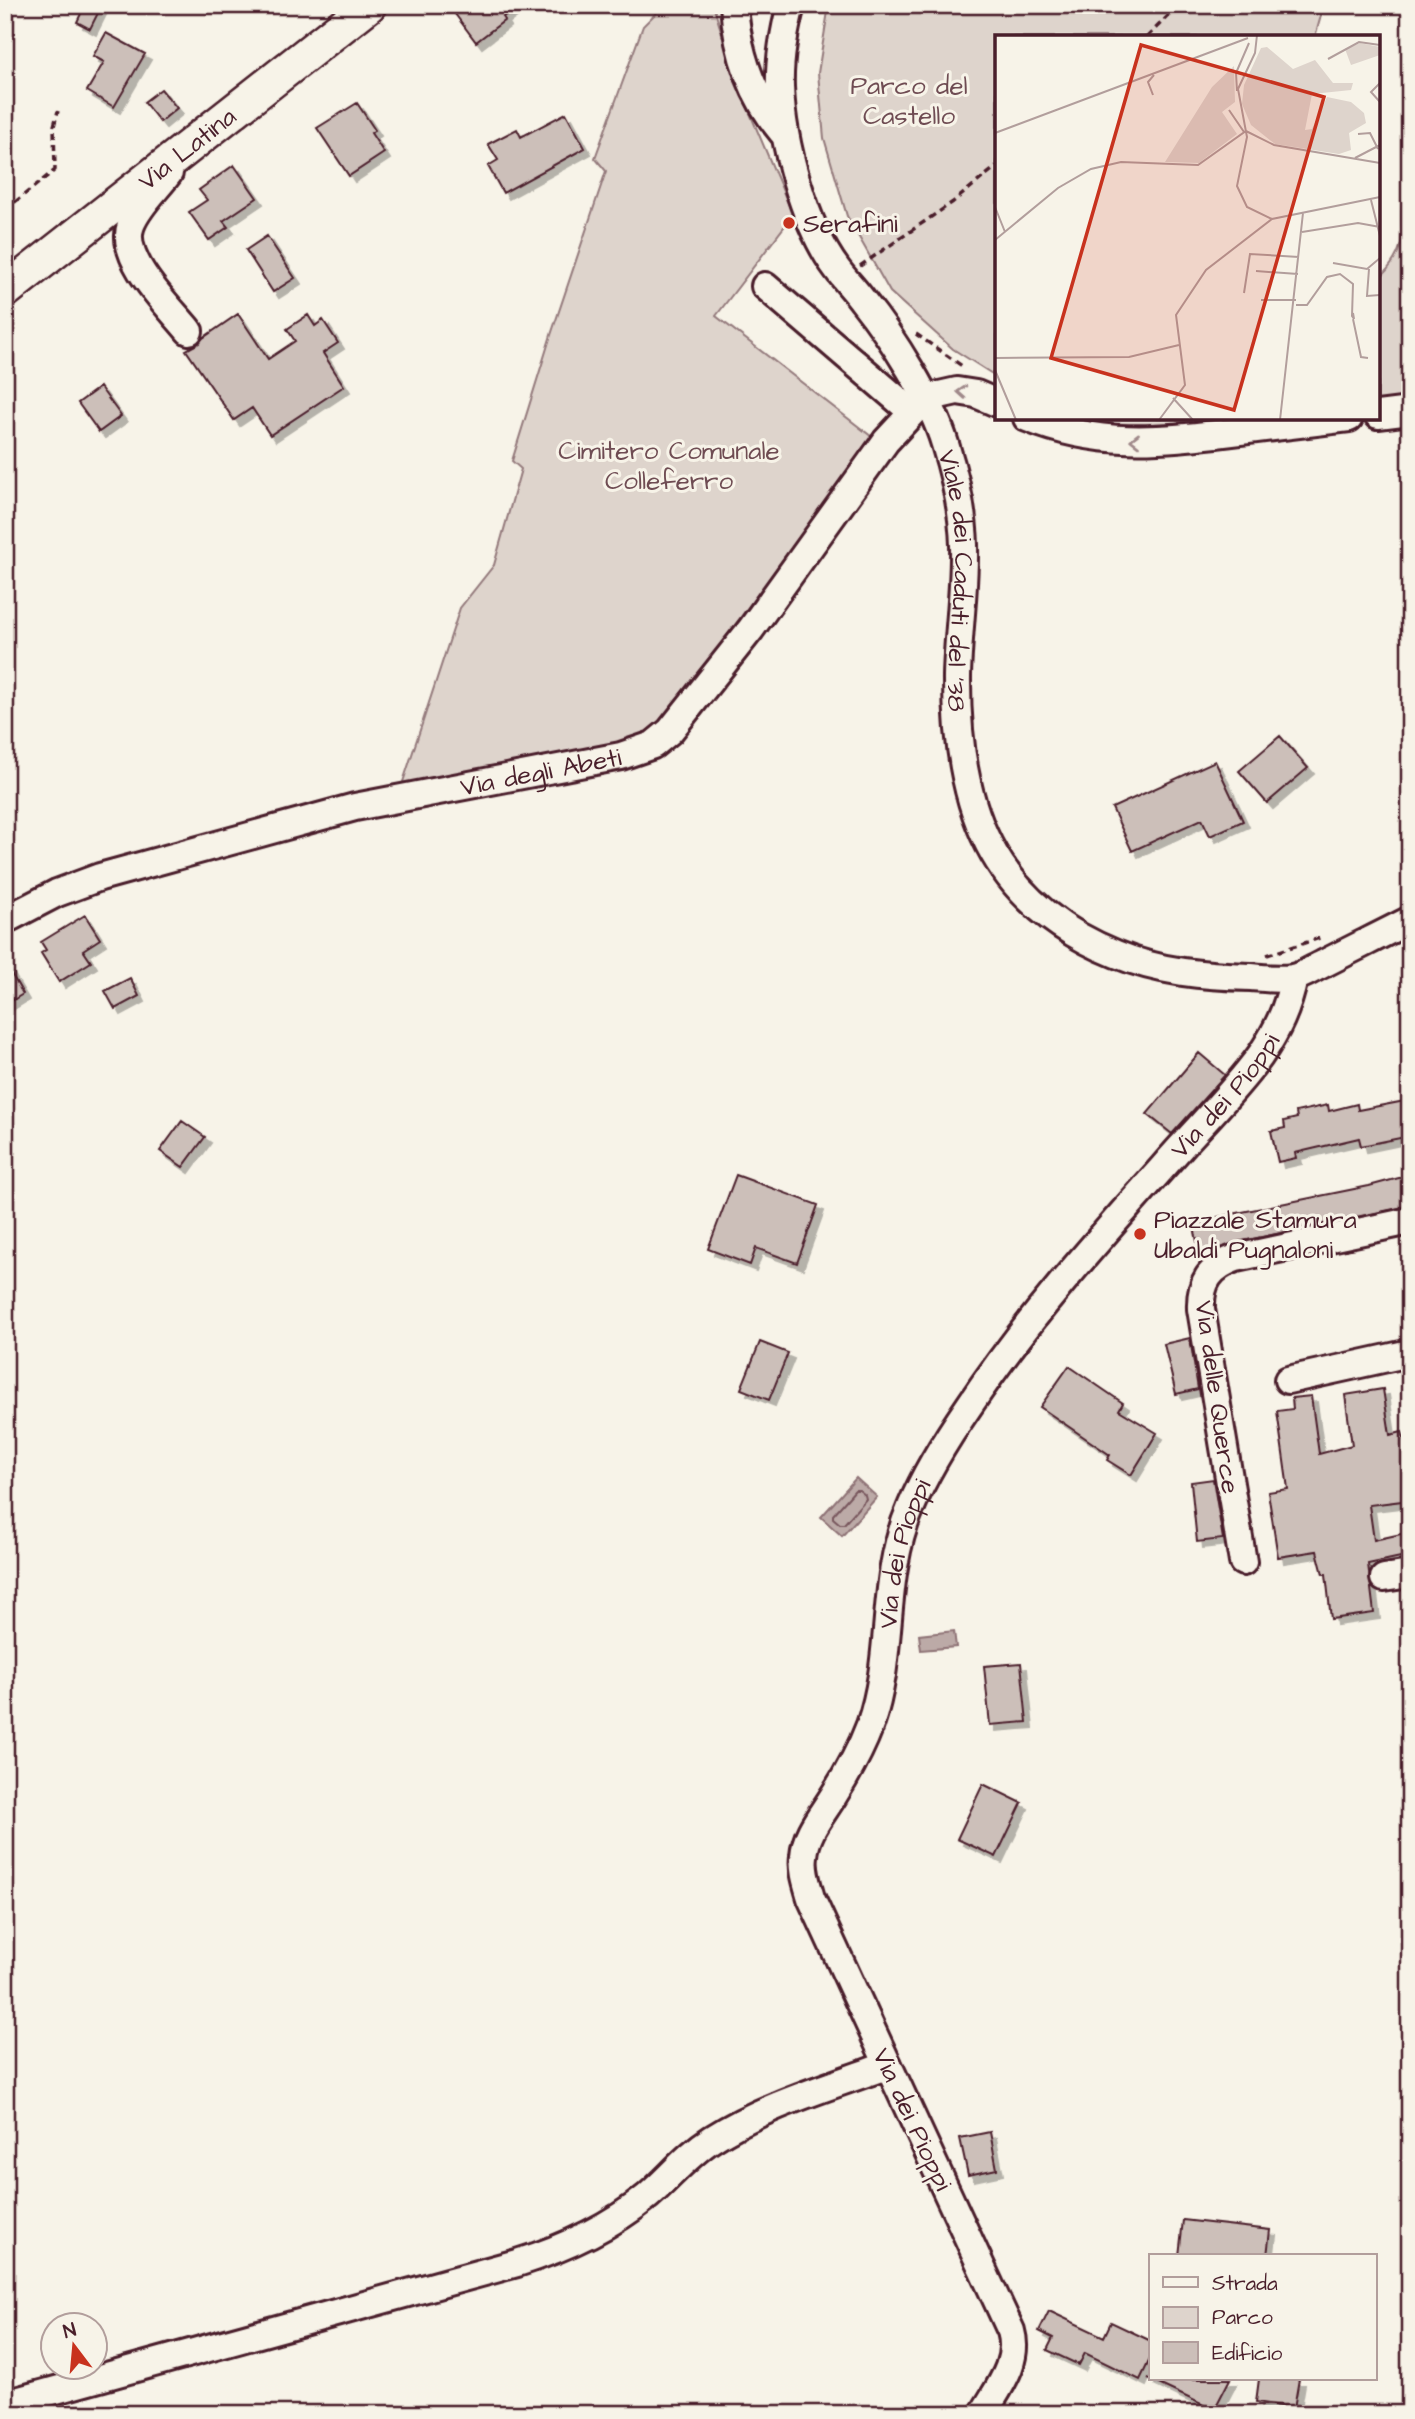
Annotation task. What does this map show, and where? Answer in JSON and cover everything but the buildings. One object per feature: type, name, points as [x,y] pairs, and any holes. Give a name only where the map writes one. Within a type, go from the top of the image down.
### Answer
[{"type":"main road","name":"Via Latina","points":[[5,291],[369,5]]},
{"type":"street","points":[[734,5],[740,48],[749,76],[760,102],[786,137]]},
{"type":"street","name":"Viale dei Caduti del '38","points":[[791,5],[780,72],[781,102],[786,137],[810,221],[826,252],[855,269],[919,405],[945,442],[961,517],[964,567],[958,695],[966,774],[981,828],[1004,872],[1026,898],[1056,923],[1090,943],[1150,966],[1198,974],[1294,978]]},
{"type":"street","points":[[188,331],[138,267],[128,240],[132,222],[190,146]]},
{"type":"street","points":[[765,286],[919,405],[957,391],[976,394],[995,402]]},
{"type":"street","name":"Via degli Abeti","points":[[5,920],[47,897],[100,877],[355,807],[621,756],[653,745],[670,731],[720,670],[875,457],[919,405]]},
{"type":"street","points":[[1380,415],[1410,411]]},
{"type":"street","points":[[1033,420],[1076,434],[1136,441],[1332,420]]},
{"type":"street","points":[[1294,978],[1410,920]]},
{"type":"street","name":"Via dei Pioppi","points":[[983,2414],[1010,2365],[1013,2344],[1009,2324],[811,1898],[803,1859],[815,1824],[846,1775],[872,1719],[882,1671],[891,1573],[906,1517],[928,1472],[985,1381],[1078,1261],[1261,1056],[1282,1022],[1294,978]]},
{"type":"street","name":"Via delle Querce","points":[[1243,1562],[1201,1310],[1203,1284],[1216,1268],[1236,1258],[1410,1221]]},
{"type":"street","points":[[1288,1380],[1410,1353]]},
{"type":"street","points":[[5,2404],[556,2250],[588,2236],[627,2212],[657,2188],[688,2157],[727,2130],[785,2103],[888,2065]]},
{"type":"path","points":[[1149,35],[1179,5]]},
{"type":"path","points":[[5,210],[55,170],[54,126],[58,111]]},
{"type":"path","points":[[855,269],[953,202],[995,168]]},
{"type":"path","points":[[910,329],[969,370]]},
{"type":"path","points":[[1260,957],[1322,937]]},
{"type":"green space","name":"Cimitero Comunale Colleferro","points":[[664,5],[713,5],[738,85],[793,215],[716,316],[872,437],[659,729],[596,750],[410,789],[403,782],[460,608],[494,565],[521,469],[512,461],[606,171],[595,158],[643,26]]},
{"type":"green space","name":"Parco del Castello","points":[[829,5],[1324,5],[1316,35],[995,35],[995,376],[953,349],[890,292],[847,216],[824,138],[818,73]]},
{"type":"green space","points":[[1410,185],[1410,404],[1380,405],[1380,277],[1391,265],[1400,247],[1406,191]]},
{"type":"green space","points":[[1076,420],[1227,420],[1160,431],[1104,429]]},
{"type":"water","points":[[856,1478],[877,1497],[842,1536],[821,1517]]},
{"type":"water","points":[[954,1631],[956,1647],[921,1650],[919,1635]]},
{"type":"place","name":"Serafini","points":[[789,223]]},
{"type":"place","name":"Piazzale Stamura Ubaldi Pugnaloni","points":[[1140,1234]]}]
